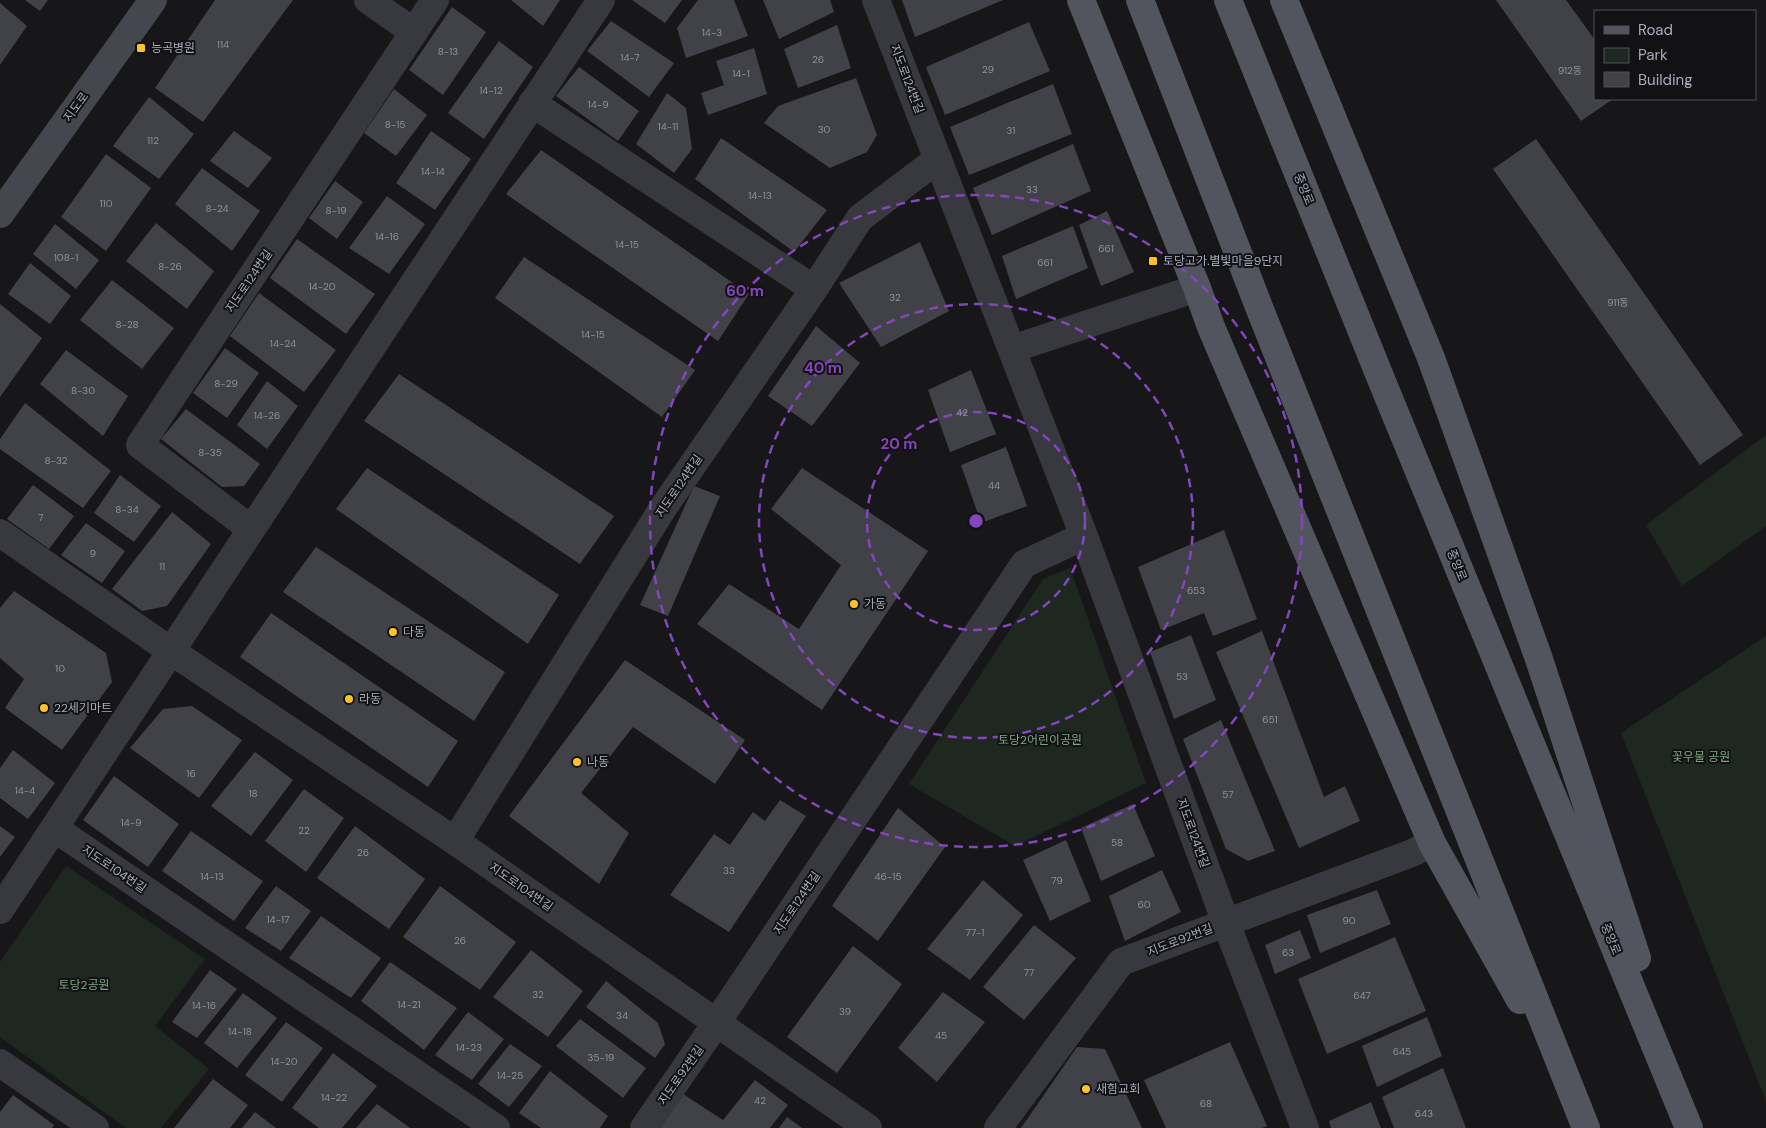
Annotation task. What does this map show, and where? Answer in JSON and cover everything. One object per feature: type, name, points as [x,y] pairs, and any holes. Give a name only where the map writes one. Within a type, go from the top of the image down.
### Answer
[{"type":"main road","name":"지도로","points":[[0,214],[153,0]]},
{"type":"main road","points":[[1081,0],[1198,288],[1211,326],[1432,843],[1574,1099]]},
{"type":"main road","points":[[1140,0],[1263,316],[1586,1128]]},
{"type":"main road","name":"중앙로","points":[[1228,0],[1381,380],[1690,1128]]},
{"type":"main road","points":[[1284,0],[1441,386],[1539,659],[1690,1128]]},
{"type":"street","points":[[368,0],[414,32]]},
{"type":"street","name":"지도로124번길","points":[[251,529],[140,445],[435,0]]},
{"type":"street","points":[[0,910],[600,0]]},
{"type":"street","name":"지도로124번길","points":[[876,0],[1084,536],[1226,923],[1304,1128]]},
{"type":"street","points":[[532,103],[814,288]]},
{"type":"street","name":"지도로124번길","points":[[454,842],[663,508],[860,218],[938,159]]},
{"type":"street","points":[[1012,349],[1198,288]]},
{"type":"street","name":"지도로104번길","points":[[0,533],[717,1022],[868,1128]]},
{"type":"street","name":"지도로124번길","points":[[717,1022],[1024,564],[1084,536]]},
{"type":"street","name":"지도로104번길","points":[[54,828],[496,1128]]},
{"type":"street","name":"지도로92번길","points":[[998,1128],[1120,962],[1412,853],[1432,843]]},
{"type":"street","name":"지도로92번길","points":[[644,1128],[717,1022]]},
{"type":"street","points":[[0,1063],[95,1128]]},
{"type":"green space","points":[[1766,435],[1766,526],[1682,586],[1646,525]]},
{"type":"green space","name":"토당2어린이공원","points":[[1070,568],[1146,783],[1015,846],[909,784],[1043,579]]},
{"type":"green space","name":"꽃우물 공원","points":[[1766,636],[1766,1101],[1621,733]]},
{"type":"green space","name":"토당2공원","points":[[66,866],[205,959],[155,1026],[209,1069],[161,1128],[126,1128],[0,1037],[0,962]]},
{"type":"building","points":[[25,0],[48,0],[40,11]]},
{"type":"building","points":[[215,0],[293,0],[203,122],[155,88]]},
{"type":"building","points":[[511,0],[560,0],[543,26]]},
{"type":"building","points":[[632,0],[682,0],[665,23]]},
{"type":"building","points":[[698,0],[734,0],[748,36],[686,58],[677,28]]},
{"type":"building","points":[[763,0],[830,0],[834,12],[779,39]]},
{"type":"building","points":[[902,0],[1003,0],[915,37]]},
{"type":"building","points":[[1496,0],[1566,0],[1594,39],[1594,100],[1612,100],[1581,121]]},
{"type":"building","points":[[0,3],[27,26],[0,65]]},
{"type":"building","points":[[452,7],[486,32],[443,95],[409,70]]},
{"type":"building","points":[[611,21],[674,63],[649,97],[587,51]]},
{"type":"building","points":[[1029,22],[1050,71],[945,115],[926,67]]},
{"type":"building","points":[[837,25],[851,68],[798,88],[784,49]]},
{"type":"building","points":[[499,41],[533,67],[484,139],[448,113]]},
{"type":"building","points":[[754,48],[767,94],[708,115],[701,93],[724,85],[716,61]]},
{"type":"building","points":[[579,67],[639,111],[618,141],[556,96]]},
{"type":"building","points":[[856,78],[877,135],[867,152],[830,168],[764,123],[778,106]]},
{"type":"building","points":[[1053,84],[1072,134],[969,175],[950,127]]},
{"type":"building","points":[[394,89],[427,115],[396,156],[364,133]]},
{"type":"building","points":[[667,93],[686,108],[692,149],[674,173],[636,144]]},
{"type":"building","points":[[149,97],[194,134],[159,179],[113,146]]},
{"type":"building","points":[[234,131],[272,158],[248,188],[210,161]]},
{"type":"building","points":[[431,131],[471,159],[435,210],[396,183]]},
{"type":"building","points":[[721,138],[827,210],[794,252],[695,179]]},
{"type":"building","points":[[1536,139],[1743,435],[1700,465],[1493,169]]},
{"type":"building","points":[[1073,144],[1091,191],[992,235],[973,188]]},
{"type":"building","points":[[541,150],[749,294],[718,341],[506,194]]},
{"type":"building","points":[[106,154],[151,188],[106,251],[61,217]]},
{"type":"building","points":[[202,168],[260,211],[232,251],[175,204]]},
{"type":"building","points":[[335,181],[363,202],[337,239],[309,218]]},
{"type":"building","points":[[387,196],[425,224],[389,274],[349,248]]},
{"type":"building","points":[[1107,211],[1134,272],[1101,286],[1079,225]]},
{"type":"building","points":[[156,223],[214,271],[187,309],[126,261]]},
{"type":"building","points":[[55,224],[99,260],[76,289],[33,254]]},
{"type":"building","points":[[1073,226],[1088,268],[1016,299],[1002,256]]},
{"type":"building","points":[[297,239],[375,294],[346,334],[270,278]]},
{"type":"building","points":[[920,242],[949,311],[881,347],[839,283]]},
{"type":"building","points":[[524,257],[695,370],[662,417],[495,298]]},
{"type":"building","points":[[30,263],[71,296],[50,324],[8,294]]},
{"type":"building","points":[[112,280],[174,328],[142,369],[80,320]]},
{"type":"building","points":[[259,293],[336,350],[304,392],[230,336]]},
{"type":"building","points":[[0,304],[42,338],[0,397]]},
{"type":"building","points":[[816,326],[860,363],[812,426],[768,396]]},
{"type":"building","points":[[225,348],[259,373],[227,418],[193,393]]},
{"type":"building","points":[[66,350],[128,396],[103,436],[40,384]]},
{"type":"building","points":[[971,370],[996,434],[950,452],[928,390]]},
{"type":"building","points":[[399,374],[614,516],[580,564],[364,421]]},
{"type":"building","points":[[267,381],[298,406],[267,449],[237,425]]},
{"type":"building","points":[[25,403],[111,471],[83,508],[0,449],[0,439]]},
{"type":"building","points":[[186,409],[260,464],[244,486],[222,487],[161,439]]},
{"type":"building","points":[[1006,447],[1027,506],[981,523],[961,465]]},
{"type":"building","points":[[367,468],[559,595],[528,644],[336,509]]},
{"type":"building","name":"가동","points":[[802,468],[928,551],[822,710],[697,624],[729,584],[799,629],[841,565],[771,509]]},
{"type":"building","points":[[120,475],[161,506],[134,542],[94,513]]},
{"type":"building","points":[[33,485],[74,516],[49,549],[7,519]]},
{"type":"building","points":[[694,486],[720,496],[668,616],[640,605]]},
{"type":"building","points":[[172,512],[211,544],[167,606],[142,611],[112,589]]},
{"type":"building","points":[[86,523],[125,551],[102,583],[61,555]]},
{"type":"building","points":[[1224,530],[1257,619],[1213,636],[1204,613],[1161,630],[1138,567]]},
{"type":"building","name":"다동","points":[[316,547],[505,672],[474,721],[283,592]]},
{"type":"building","points":[[14,591],[106,653],[112,682],[62,750],[5,708],[24,679],[0,658],[0,608]]},
{"type":"building","name":"라동","points":[[271,613],[458,741],[428,787],[240,657]]},
{"type":"building","points":[[1262,631],[1324,797],[1345,786],[1360,821],[1299,848],[1216,652]]},
{"type":"building","points":[[1191,635],[1216,700],[1174,719],[1150,652]]},
{"type":"building","name":"나동","points":[[625,660],[745,740],[715,784],[633,727],[581,793],[629,833],[599,884],[509,816]]},
{"type":"building","points":[[192,706],[242,740],[199,798],[130,748],[163,709]]},
{"type":"building","points":[[1221,720],[1275,851],[1248,861],[1226,849],[1183,739]]},
{"type":"building","points":[[13,750],[55,783],[28,819],[0,798],[0,768]]},
{"type":"building","points":[[255,752],[293,780],[251,836],[211,806]]},
{"type":"building","points":[[114,776],[179,824],[148,867],[83,820]]},
{"type":"building","points":[[304,789],[344,818],[306,872],[265,841]]},
{"type":"building","points":[[780,800],[806,816],[729,932],[670,895],[714,834],[730,845],[753,812],[765,821]]},
{"type":"building","points":[[1133,804],[1155,856],[1101,881],[1081,828]]},
{"type":"building","points":[[898,808],[945,847],[878,941],[832,906]]},
{"type":"building","points":[[0,826],[15,837],[0,857]]},
{"type":"building","points":[[355,826],[425,879],[389,929],[317,878]]},
{"type":"building","points":[[191,831],[263,881],[234,921],[162,871]]},
{"type":"building","points":[[1066,840],[1091,901],[1050,921],[1023,860]]},
{"type":"building","points":[[1162,870],[1181,912],[1125,941],[1109,896]]},
{"type":"building","points":[[983,880],[1023,915],[970,980],[927,949]]},
{"type":"building","points":[[276,886],[311,911],[281,951],[245,928]]},
{"type":"building","points":[[440,886],[516,942],[480,990],[403,937]]},
{"type":"building","points":[[1377,890],[1391,924],[1320,953],[1307,915]]},
{"type":"building","points":[[321,916],[381,958],[351,998],[289,958]]},
{"type":"building","points":[[1034,925],[1076,958],[1024,1020],[983,987]]},
{"type":"building","points":[[1300,930],[1311,958],[1275,974],[1265,945]]},
{"type":"building","points":[[1395,937],[1426,1011],[1327,1054],[1298,979]]},
{"type":"building","points":[[853,946],[902,984],[837,1073],[787,1037]]},
{"type":"building","points":[[531,950],[583,991],[548,1037],[493,997]]},
{"type":"building","points":[[390,962],[457,1008],[424,1050],[361,1001]]},
{"type":"building","points":[[210,970],[237,989],[197,1038],[172,1022]]},
{"type":"building","points":[[606,981],[658,1023],[665,1044],[655,1058],[586,1007]]},
{"type":"building","points":[[943,992],[985,1022],[937,1082],[898,1048]]},
{"type":"building","points":[[243,993],[277,1018],[237,1068],[204,1043]]},
{"type":"building","points":[[468,1012],[504,1039],[472,1080],[435,1055]]},
{"type":"building","points":[[1427,1017],[1442,1056],[1377,1087],[1362,1046]]},
{"type":"building","points":[[580,1019],[646,1068],[623,1098],[556,1046]]},
{"type":"building","points":[[286,1022],[323,1048],[282,1102],[245,1075]]},
{"type":"building","points":[[1230,1042],[1267,1126],[1262,1128],[1166,1128],[1144,1080]]},
{"type":"building","points":[[510,1044],[542,1066],[509,1107],[478,1084]]},
{"type":"building","name":"새힘교회","points":[[1077,1047],[1105,1049],[1142,1128],[1021,1128]]},
{"type":"building","points":[[333,1053],[377,1086],[342,1128],[319,1128],[292,1108]]},
{"type":"building","points":[[1443,1068],[1466,1128],[1394,1128],[1382,1097]]},
{"type":"building","points":[[550,1071],[608,1116],[600,1128],[541,1128],[519,1113]]},
{"type":"building","points":[[213,1079],[248,1105],[230,1128],[174,1128]]},
{"type":"building","points":[[755,1080],[788,1105],[770,1128],[658,1128],[683,1094],[723,1120]]},
{"type":"building","points":[[13,1095],[54,1125],[52,1128],[0,1128],[0,1112]]},
{"type":"building","points":[[1371,1102],[1381,1128],[1331,1128],[1329,1121]]},
{"type":"building","points":[[377,1104],[410,1128],[356,1128]]},
{"type":"building","points":[[255,1112],[276,1128],[242,1128]]},
{"type":"building","points":[[787,1117],[802,1128],[779,1128]]},
{"type":"place","name":"능곡병원","points":[[141,48]]},
{"type":"place","name":"토당고가.별빛마을9단지","points":[[1153,261]]},
{"type":"place","name":"가동","points":[[854,604]]},
{"type":"place","name":"다동","points":[[393,632]]},
{"type":"place","name":"라동","points":[[349,699]]},
{"type":"place","name":"22세기마트","points":[[44,708]]},
{"type":"place","name":"나동","points":[[577,762]]},
{"type":"place","name":"새힘교회","points":[[1086,1089]]}]
